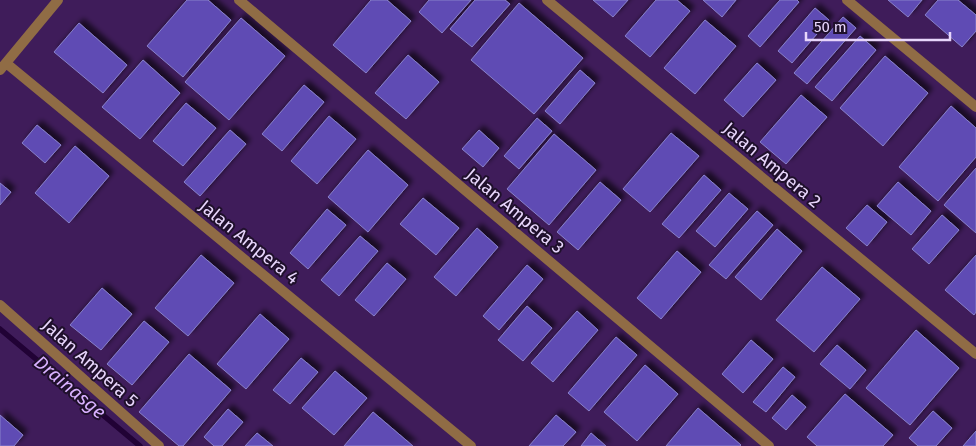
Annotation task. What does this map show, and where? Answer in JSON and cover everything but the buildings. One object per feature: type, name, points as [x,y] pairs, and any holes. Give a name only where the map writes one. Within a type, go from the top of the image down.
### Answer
[{"type":"street","points":[[3,67],[58,0]]},
{"type":"street","name":"Jalan Ampera 3","points":[[239,0],[770,446]]},
{"type":"street","name":"Jalan Ampera 2","points":[[547,0],[976,354]]},
{"type":"street","points":[[847,0],[976,107]]},
{"type":"street","name":"Jalan Ampera 4","points":[[3,67],[471,446]]},
{"type":"street","name":"Jalan Ampera 5","points":[[0,305],[159,446]]},
{"type":"waterway","name":"Drainasge","points":[[0,329],[140,446]]}]
